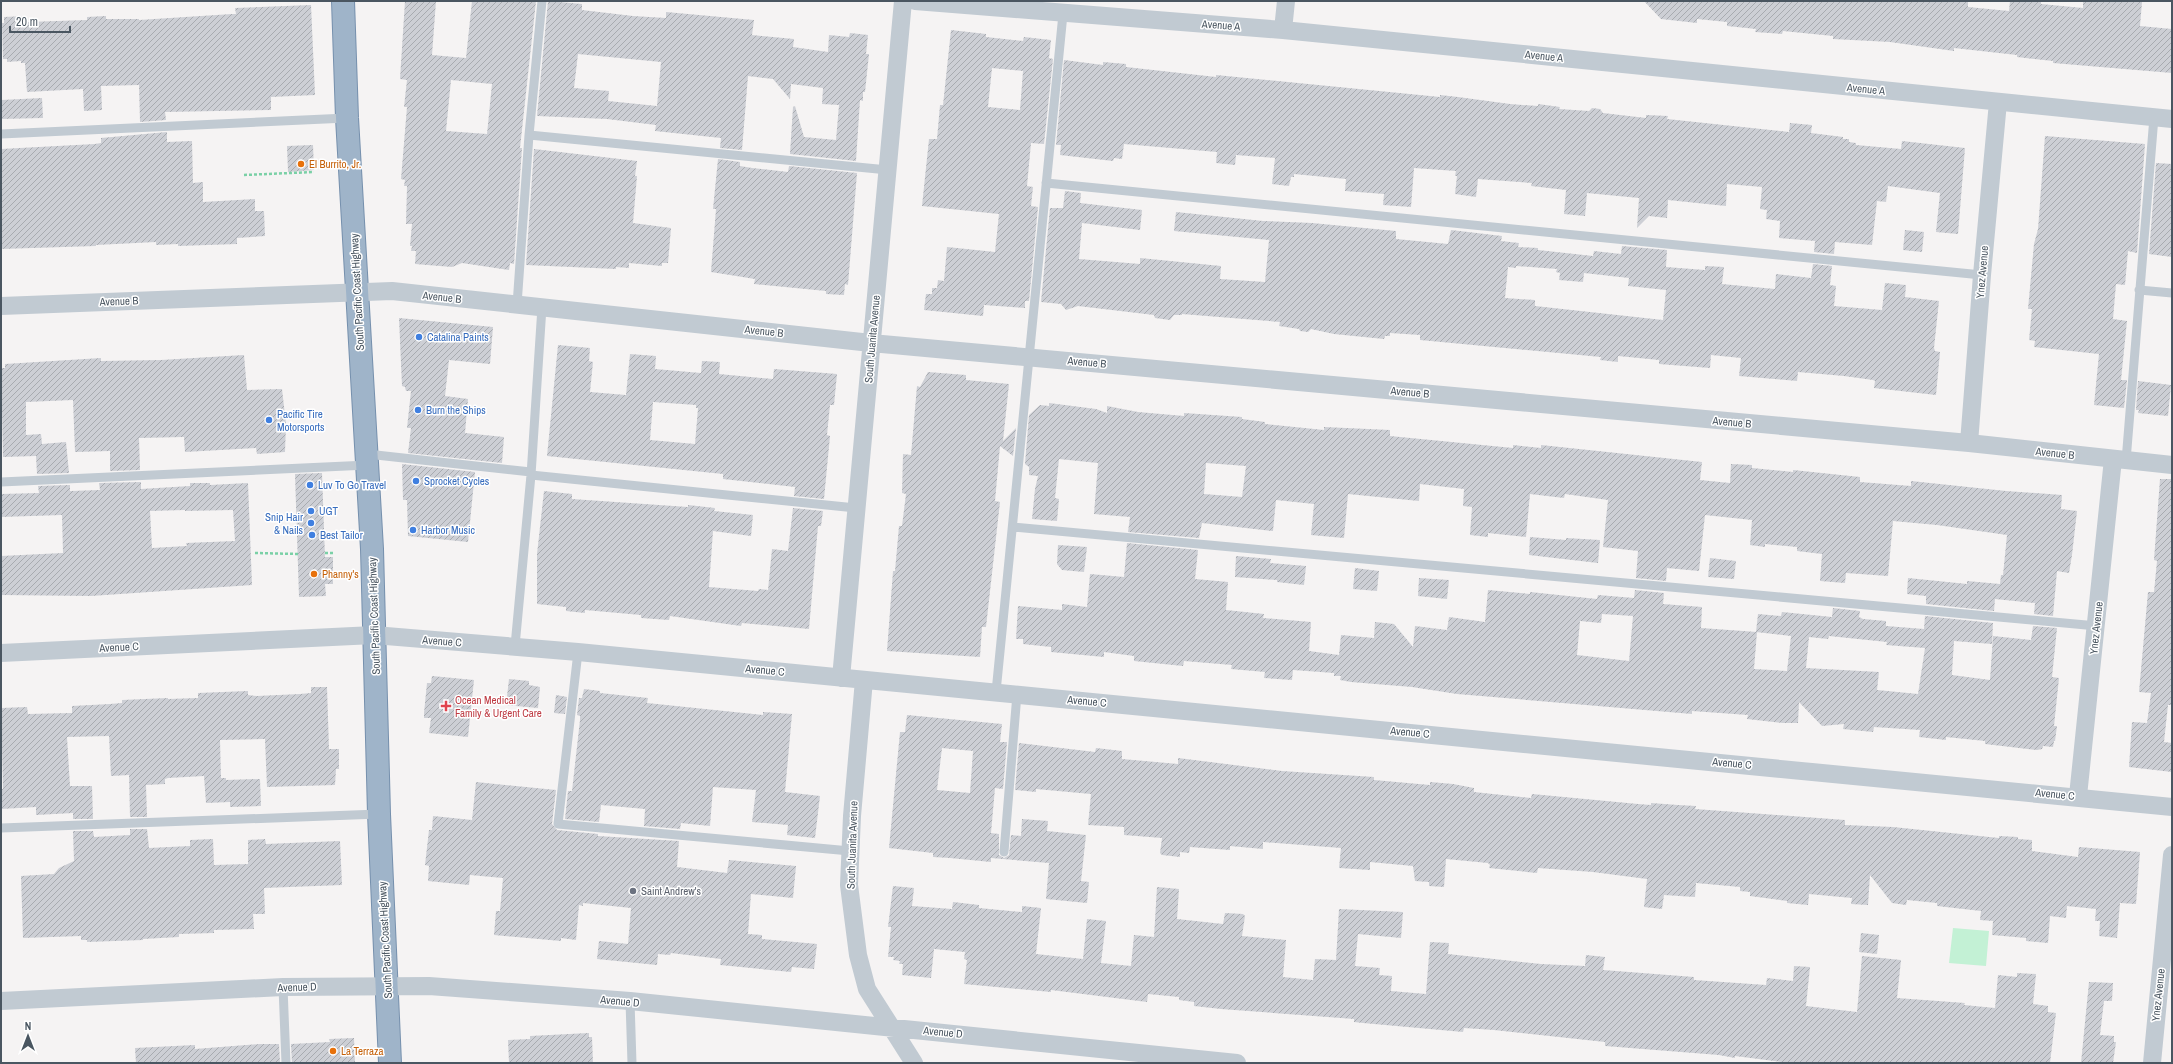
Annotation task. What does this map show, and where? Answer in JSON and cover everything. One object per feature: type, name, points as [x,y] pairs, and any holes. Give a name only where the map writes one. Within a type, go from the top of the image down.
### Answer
[{"type":"highway","name":"South Pacific Coast Highway","points":[[343,1],[347,118],[367,460],[379,814],[390,1063]]},
{"type":"street","name":"South Juanita Avenue","points":[[841,678],[903,1]]},
{"type":"street","name":"Avenue A","points":[[915,1],[1063,14],[1283,30],[2172,119]]},
{"type":"street","points":[[1283,30],[1286,1]]},
{"type":"street","name":"Ynez Avenue","points":[[1969,443],[1982,274],[1998,102]]},
{"type":"street","name":"Avenue B","points":[[1,306],[392,291],[871,343],[1969,443],[2172,465]]},
{"type":"street","name":"Ynez Avenue","points":[[2078,796],[2097,626],[2119,460]]},
{"type":"street","name":"Avenue C","points":[[1,653],[374,635],[578,652],[2078,796],[2172,807]]},
{"type":"street","name":"South Juanita Avenue","points":[[864,680],[848,885],[858,955],[867,989],[914,1063]]},
{"type":"street","name":"Ynez Avenue","points":[[2152,1063],[2172,856]]},
{"type":"street","name":"Avenue D","points":[[1,1001],[283,987],[387,985],[466,988],[630,1001],[1237,1063]]},
{"type":"lane","points":[[517,305],[529,135],[542,1]]},
{"type":"lane","points":[[996,692],[1063,14]]},
{"type":"lane","points":[[2119,460],[2139,290],[2154,117]]},
{"type":"lane","points":[[1,134],[347,118]]},
{"type":"lane","points":[[529,135],[888,170]]},
{"type":"lane","points":[[1046,183],[1982,274]]},
{"type":"lane","points":[[2139,290],[2172,293]]},
{"type":"lane","points":[[515,646],[531,474],[542,307]]},
{"type":"lane","points":[[1,482],[367,460],[531,474],[856,508]]},
{"type":"lane","points":[[1013,527],[2097,626]]},
{"type":"lane","points":[[578,652],[558,824],[850,851]]},
{"type":"lane","points":[[1004,852],[1017,694]]},
{"type":"lane","points":[[1,828],[379,814]]},
{"type":"lane","points":[[283,987],[286,1063]]},
{"type":"lane","points":[[630,1001],[632,1063]]},
{"type":"path","points":[[244,175],[314,172]]},
{"type":"path","points":[[255,553],[299,554]]},
{"type":"path","points":[[325,553],[333,553]]},
{"type":"green space","points":[[1953,928],[1989,931],[1986,966],[1949,963]]},
{"type":"building","points":[[405,1],[436,1],[432,55],[466,58],[472,1],[536,1],[520,148],[522,148],[514,264],[510,263],[509,270],[462,263],[452,267],[415,264],[416,251],[411,251],[412,246],[410,246],[412,224],[406,224],[407,186],[404,186],[405,180],[401,179],[407,107],[404,107],[407,80],[400,79]],"holes":[[[451,80],[492,84],[487,134],[446,131]]]},
{"type":"building","points":[[548,1],[582,4],[582,10],[633,16],[666,18],[666,12],[754,20],[752,35],[794,39],[793,47],[828,52],[829,35],[849,37],[850,33],[868,35],[866,54],[869,54],[865,92],[863,92],[863,101],[860,100],[856,161],[790,154],[793,107],[795,106],[804,137],[836,140],[839,105],[822,104],[823,88],[791,84],[790,99],[773,79],[748,76],[742,150],[720,148],[721,138],[655,131],[656,125],[607,119],[537,116]],"holes":[[[578,54],[661,62],[657,106],[608,101],[609,91],[574,88]]]},
{"type":"building","points":[[1644,1],[1968,1],[1968,7],[2009,11],[2010,1],[2041,1],[2041,4],[2083,8],[2083,1],[2142,2],[2140,26],[2172,29],[2172,73],[2053,63],[2053,61],[2017,57],[2017,55],[1954,48],[1954,51],[1890,42],[1833,39],[1833,36],[1783,31],[1782,34],[1755,32],[1756,29],[1727,26],[1727,22],[1697,19],[1697,23],[1661,19]]},
{"type":"building","points":[[311,5],[315,95],[271,97],[271,110],[165,112],[166,120],[140,122],[139,85],[101,86],[102,110],[84,111],[83,89],[27,92],[25,63],[21,63],[21,61],[7,62],[7,59],[3,59],[2,23],[4,23],[4,17],[26,16],[27,22],[87,20],[87,17],[106,16],[106,19],[139,20],[236,14],[235,8]]},
{"type":"building","points":[[951,30],[986,34],[986,37],[1023,41],[1024,37],[1051,40],[1049,58],[1053,59],[1044,144],[1031,143],[1027,186],[1033,187],[1031,206],[1038,207],[1029,301],[1025,301],[1025,308],[984,305],[983,316],[924,310],[926,294],[932,294],[932,288],[937,288],[938,280],[944,281],[947,247],[995,252],[999,214],[922,206],[929,139],[937,139],[940,105],[943,105]],"holes":[[[992,68],[1023,71],[1020,110],[988,107]]]},
{"type":"building","points":[[1064,60],[1103,65],[1103,62],[1126,64],[1126,67],[1216,77],[1216,75],[1440,97],[1440,95],[1510,104],[1538,106],[1538,104],[1560,107],[1559,109],[1589,111],[1592,108],[1600,109],[1603,113],[1646,118],[1646,115],[1668,116],[1667,119],[1789,132],[1790,123],[1812,125],[1811,133],[1843,137],[1843,139],[1849,139],[1849,142],[1856,143],[1856,145],[1901,149],[1902,141],[1965,148],[1958,234],[1936,232],[1940,193],[1888,186],[1886,202],[1877,201],[1872,245],[1835,242],[1834,254],[1814,252],[1815,241],[1779,238],[1780,221],[1766,219],[1767,210],[1760,209],[1762,187],[1727,184],[1726,206],[1668,200],[1667,218],[1649,216],[1637,228],[1639,198],[1587,193],[1585,216],[1564,214],[1566,190],[1531,186],[1532,183],[1478,179],[1476,197],[1455,194],[1457,176],[1455,176],[1456,171],[1414,168],[1411,207],[1383,205],[1384,194],[1345,191],[1346,179],[1294,174],[1294,177],[1291,177],[1289,186],[1272,184],[1275,158],[1236,155],[1235,165],[1216,163],[1217,152],[1124,144],[1122,159],[1114,158],[1113,161],[1060,155],[1061,145],[1056,145]]},
{"type":"building","points":[[42,98],[43,118],[1,119],[1,100]]},
{"type":"building","points":[[167,132],[167,142],[192,141],[193,183],[203,182],[203,202],[255,199],[255,211],[264,211],[265,236],[237,238],[237,244],[178,246],[178,244],[156,245],[156,242],[96,246],[1,249],[1,149],[95,144],[101,143],[101,138]]},
{"type":"building","points":[[2045,136],[2145,144],[2137,253],[2128,251],[2125,285],[2116,284],[2113,319],[2127,321],[2121,380],[2127,380],[2124,408],[2094,405],[2099,354],[2034,347],[2035,341],[2029,340],[2032,309],[2028,309],[2034,244],[2038,229]]},
{"type":"building","name":"El Burrito, Jr.","points":[[313,145],[314,170],[288,172],[287,146]]},
{"type":"building","points":[[534,149],[637,161],[633,223],[671,228],[668,263],[662,263],[662,266],[629,263],[629,268],[616,267],[616,269],[526,265]]},
{"type":"building","points":[[718,159],[740,162],[740,166],[788,172],[789,166],[857,173],[848,285],[845,284],[844,295],[826,294],[826,291],[754,284],[755,279],[711,272],[716,209],[713,209]]},
{"type":"building","points":[[2156,163],[2172,164],[2172,257],[2149,254]]},
{"type":"building","points":[[1065,191],[1081,193],[1080,203],[1142,210],[1140,230],[1082,223],[1079,259],[1140,264],[1140,258],[1221,266],[1220,279],[1265,282],[1269,240],[1174,231],[1176,212],[1263,221],[1312,223],[1396,231],[1396,239],[1448,244],[1451,230],[1502,236],[1501,241],[1519,243],[1518,247],[1538,248],[1538,250],[1593,256],[1594,251],[1621,254],[1622,246],[1667,250],[1666,267],[1705,270],[1705,266],[1724,267],[1722,284],[1775,289],[1776,274],[1811,278],[1813,264],[1832,266],[1830,285],[1836,286],[1834,306],[1882,310],[1885,283],[1906,285],[1905,297],[1939,301],[1934,348],[1935,351],[1940,352],[1936,395],[1874,388],[1875,381],[1873,380],[1844,376],[1798,372],[1797,381],[1739,376],[1741,358],[1711,355],[1710,368],[1659,364],[1659,360],[1618,356],[1618,362],[1600,360],[1601,357],[1420,340],[1420,335],[1390,333],[1390,336],[1385,336],[1384,339],[1334,334],[1311,329],[1308,332],[1300,331],[1299,329],[1279,326],[1280,322],[1182,314],[1174,315],[1170,320],[1155,318],[1154,315],[1078,306],[1066,310],[1061,304],[1041,302],[1050,208],[1063,208]],"holes":[[[1516,266],[1557,269],[1556,272],[1560,273],[1559,280],[1583,282],[1584,273],[1629,278],[1628,286],[1666,290],[1663,320],[1535,306],[1535,300],[1505,298],[1508,267],[1516,268]]]},
{"type":"building","points":[[1905,230],[1924,232],[1922,252],[1903,250]]},
{"type":"building","points":[[399,318],[493,327],[490,364],[449,360],[445,396],[468,399],[465,433],[504,437],[502,463],[408,453],[411,428],[407,428],[411,391],[406,391],[405,387],[402,386]]},
{"type":"building","points":[[558,345],[590,348],[589,361],[593,362],[590,392],[626,395],[630,354],[656,356],[655,369],[701,373],[702,361],[720,362],[719,374],[773,379],[774,369],[837,374],[834,405],[830,405],[827,435],[830,436],[824,499],[794,496],[795,487],[723,479],[723,474],[547,456]],"holes":[[[653,402],[696,405],[696,408],[698,408],[695,444],[650,440]]]},
{"type":"building","points":[[244,355],[247,390],[282,389],[286,424],[285,452],[257,454],[256,448],[185,452],[184,437],[139,438],[140,470],[110,471],[110,451],[75,452],[73,400],[26,402],[26,435],[41,434],[42,444],[66,442],[69,473],[37,474],[36,456],[3,457],[1,368],[5,368],[5,364],[101,358],[101,361],[161,360]]},
{"type":"building","points":[[928,372],[966,375],[966,380],[1009,384],[1003,441],[1016,428],[1013,456],[1000,446],[995,501],[1000,502],[986,627],[982,627],[980,657],[887,651],[893,571],[895,571],[899,526],[902,526],[906,494],[902,493],[903,454],[911,455],[917,386],[920,387]]},
{"type":"building","points":[[2138,381],[2171,385],[2168,416],[2138,413],[2139,410],[2136,410]]},
{"type":"building","points":[[1049,403],[1096,409],[1107,413],[1107,406],[1138,412],[1184,416],[1184,413],[1242,417],[1242,419],[1265,422],[1265,424],[1324,430],[1324,427],[1390,430],[1390,436],[1513,448],[1513,445],[1541,448],[1541,445],[1702,462],[1700,480],[1730,483],[1731,464],[1752,465],[1752,468],[1793,472],[1793,470],[1860,477],[1860,482],[1911,486],[1911,481],[2062,495],[2061,509],[2077,511],[2072,555],[2069,573],[2057,571],[2053,616],[2034,614],[2035,603],[1995,599],[1994,611],[1926,604],[1926,596],[1907,594],[1908,578],[1967,584],[1967,581],[2000,584],[2001,575],[2003,575],[2007,535],[1937,525],[1893,521],[1888,576],[1846,573],[1845,583],[1820,581],[1822,554],[1797,551],[1797,547],[1765,544],[1765,547],[1750,545],[1752,520],[1705,515],[1699,571],[1667,568],[1666,581],[1636,578],[1638,551],[1603,547],[1608,500],[1565,494],[1564,498],[1530,494],[1526,537],[1488,533],[1488,537],[1470,535],[1472,507],[1463,506],[1464,489],[1420,484],[1419,501],[1348,494],[1344,538],[1311,535],[1314,504],[1276,500],[1273,531],[1202,523],[1199,538],[1128,532],[1130,517],[1094,514],[1098,463],[1059,459],[1055,498],[1059,499],[1057,521],[1032,519],[1038,476],[1029,475],[1029,467],[1025,464],[1029,415],[1040,405],[1049,406]],"holes":[[[1206,463],[1246,466],[1242,497],[1204,494]]]},
{"type":"building","points":[[402,464],[475,472],[468,542],[408,536],[407,500],[403,500]]},
{"type":"building","points":[[322,473],[325,557],[333,557],[333,584],[325,584],[326,596],[299,597],[295,474]]},
{"type":"building","points":[[2160,479],[2172,479],[2172,705],[2168,705],[2164,742],[2172,743],[2172,772],[2129,767],[2132,722],[2147,723],[2151,693],[2139,692],[2148,592],[2154,592],[2157,561],[2154,560]]},
{"type":"building","points":[[141,482],[141,489],[190,486],[190,483],[210,483],[210,485],[248,483],[252,585],[91,596],[1,595],[1,556],[63,553],[62,515],[1,517],[1,494],[39,493],[38,486],[70,485],[70,491],[100,490],[99,483]],"holes":[[[233,510],[235,541],[186,543],[187,546],[152,548],[150,511]]]},
{"type":"building","points":[[544,491],[572,494],[572,499],[688,507],[688,505],[715,508],[714,511],[753,515],[751,536],[713,531],[709,587],[758,591],[759,589],[768,590],[772,549],[788,551],[793,508],[823,511],[821,526],[818,526],[809,629],[742,623],[741,626],[670,616],[669,620],[641,618],[641,615],[585,610],[585,613],[566,611],[566,607],[537,604],[537,554]]},
{"type":"building","points":[[1530,537],[1566,540],[1566,538],[1600,540],[1598,563],[1529,555]]},
{"type":"building","points":[[1127,543],[1198,550],[1195,579],[1228,582],[1226,610],[1264,614],[1263,618],[1311,622],[1309,651],[1339,655],[1341,635],[1374,638],[1375,622],[1394,624],[1413,647],[1415,626],[1447,630],[1449,617],[1485,622],[1488,590],[1530,594],[1530,592],[1597,599],[1598,595],[1634,598],[1635,590],[1664,593],[1663,604],[1702,607],[1701,628],[1756,632],[1758,614],[1781,616],[1782,612],[1832,617],[1833,608],[1860,611],[1859,617],[1863,619],[1886,621],[1886,626],[1924,629],[1925,616],[1993,623],[1992,644],[1954,641],[1952,673],[1952,675],[1990,680],[1993,636],[2031,640],[2033,626],[2057,628],[2052,677],[2059,678],[2054,726],[2057,726],[2055,741],[2053,747],[2043,746],[2042,749],[2037,750],[1985,744],[1985,741],[1946,737],[1946,740],[1919,737],[1920,730],[1874,727],[1873,732],[1843,729],[1844,724],[1822,726],[1799,702],[1798,723],[1783,723],[1747,719],[1748,715],[1692,711],[1692,714],[1457,694],[1412,687],[1351,682],[1340,680],[1341,676],[1334,676],[1334,673],[1293,670],[1292,680],[1264,678],[1265,672],[1231,669],[1232,665],[1184,661],[1183,666],[1134,661],[1134,656],[1104,652],[1104,657],[1051,652],[1051,647],[1023,644],[1023,639],[1016,639],[1018,606],[1062,610],[1062,604],[1087,607],[1090,574],[1124,577]],"holes":[[[1602,614],[1633,616],[1629,661],[1577,655],[1580,621],[1601,623]],[[1757,632],[1791,636],[1787,671],[1754,669]],[[1829,636],[1887,642],[1886,645],[1925,648],[1918,694],[1877,690],[1879,672],[1806,668],[1809,637],[1828,639]]]},
{"type":"building","points":[[1058,545],[1087,547],[1084,572],[1062,570],[1057,564]]},
{"type":"building","points":[[1236,556],[1271,559],[1270,563],[1306,566],[1304,585],[1277,582],[1277,580],[1235,577]]},
{"type":"building","points":[[1710,558],[1736,561],[1734,579],[1708,577]]},
{"type":"building","points":[[1355,568],[1379,571],[1377,591],[1353,589]]},
{"type":"building","points":[[1419,578],[1449,580],[1447,599],[1418,596]]},
{"type":"building","name":"Ocean Medical Family & Urgent Care","points":[[432,676],[474,680],[468,737],[429,733],[431,718],[424,718],[424,713],[427,683],[431,683]]},
{"type":"building","points":[[509,679],[529,681],[529,685],[540,687],[538,708],[506,705]]},
{"type":"building","points":[[311,687],[327,687],[329,749],[339,749],[339,769],[336,769],[335,785],[267,787],[265,739],[220,740],[221,778],[226,778],[226,780],[260,779],[261,806],[230,807],[230,802],[206,803],[204,776],[168,778],[165,779],[165,784],[146,785],[147,817],[130,817],[129,775],[111,776],[109,736],[67,737],[70,786],[92,786],[93,819],[73,819],[73,813],[36,815],[36,807],[1,809],[1,789],[3,789],[1,708],[27,707],[28,714],[72,713],[72,706],[122,703],[122,700],[198,698],[198,693],[248,691],[248,695],[257,696],[300,694],[311,693]]},
{"type":"building","points":[[584,689],[600,691],[600,693],[648,698],[647,703],[763,715],[763,712],[792,714],[785,792],[820,796],[815,838],[787,835],[788,825],[752,822],[756,790],[713,787],[710,826],[681,823],[680,829],[644,826],[645,809],[601,805],[599,822],[565,819],[568,791],[572,791],[580,720],[580,716],[577,715],[579,698],[582,698]]},
{"type":"building","points":[[556,695],[567,697],[565,714],[554,713]]},
{"type":"building","points":[[907,715],[1002,724],[1000,742],[1007,742],[1003,789],[995,788],[991,833],[999,834],[999,855],[1004,858],[1009,855],[1011,835],[1021,836],[1022,819],[1048,821],[1047,831],[1086,835],[1081,881],[1089,882],[1087,903],[1046,899],[1049,863],[991,858],[991,862],[933,857],[933,853],[889,848],[900,732],[905,732]],"holes":[[[942,748],[973,751],[970,793],[937,790]]]},
{"type":"building","points":[[1019,743],[1095,752],[1096,748],[1122,751],[1122,759],[1178,764],[1178,758],[1282,771],[1374,777],[1374,780],[1430,785],[1430,782],[1453,784],[1474,788],[1474,792],[1531,798],[1532,794],[1651,805],[1651,803],[1696,806],[1695,809],[1845,820],[1845,825],[1893,827],[1999,838],[1999,836],[2018,837],[2018,839],[2032,840],[2032,851],[2078,857],[2079,847],[2140,852],[2136,904],[2120,903],[2117,938],[2099,936],[2100,921],[2095,921],[2096,909],[2067,906],[2066,918],[2050,916],[2048,943],[2026,941],[2026,938],[1992,935],[1993,921],[1980,920],[1981,911],[1937,906],[1937,903],[1907,900],[1906,905],[1892,903],[1870,875],[1868,905],[1851,904],[1852,898],[1809,894],[1808,905],[1787,903],[1787,901],[1750,896],[1750,892],[1740,891],[1740,887],[1696,883],[1695,897],[1664,895],[1662,909],[1644,907],[1647,879],[1593,872],[1538,868],[1537,873],[1489,868],[1490,865],[1488,863],[1446,859],[1444,887],[1429,886],[1429,882],[1415,881],[1413,866],[1370,862],[1370,870],[1339,868],[1341,848],[1263,842],[1263,849],[1230,846],[1230,850],[1190,847],[1189,853],[1180,852],[1180,857],[1162,855],[1160,853],[1162,838],[1124,835],[1124,827],[1088,825],[1091,794],[1036,789],[1036,792],[1015,790]]},
{"type":"building","points":[[476,782],[556,790],[552,824],[557,830],[598,834],[598,836],[679,841],[677,867],[727,873],[729,860],[796,866],[793,898],[751,894],[748,934],[762,935],[762,939],[817,944],[814,969],[792,967],[791,972],[720,965],[721,959],[671,953],[670,955],[658,954],[657,965],[597,959],[599,941],[628,944],[631,908],[583,903],[583,906],[579,905],[576,940],[561,938],[561,941],[494,935],[496,911],[500,911],[503,878],[470,875],[469,885],[428,881],[429,866],[425,865],[429,830],[432,830],[433,816],[472,820]]},
{"type":"building","points":[[130,829],[147,829],[149,848],[190,846],[190,840],[213,839],[214,865],[248,864],[248,840],[265,839],[266,844],[340,841],[342,885],[264,888],[265,914],[253,914],[254,929],[214,930],[214,933],[179,934],[179,937],[143,940],[87,942],[87,940],[81,940],[81,936],[23,938],[21,876],[54,874],[59,868],[74,861],[73,831],[93,831],[94,837],[130,835]]},
{"type":"building","points":[[893,886],[914,888],[912,906],[952,909],[953,902],[979,905],[979,908],[1022,912],[1022,906],[1041,908],[1036,954],[1083,959],[1087,919],[1106,921],[1101,963],[1131,966],[1134,935],[1154,937],[1157,887],[1179,889],[1177,919],[1223,924],[1225,913],[1243,914],[1245,916],[1242,936],[1286,940],[1283,977],[1313,980],[1315,959],[1336,960],[1339,909],[1403,912],[1401,938],[1358,934],[1355,966],[1380,968],[1379,975],[1392,976],[1391,991],[1426,994],[1430,942],[1449,943],[1448,954],[1541,964],[1585,966],[1586,955],[1605,957],[1603,970],[1694,977],[1694,980],[1766,985],[1767,978],[1793,981],[1794,966],[1810,967],[1806,1006],[1857,1012],[1862,956],[1901,960],[1897,998],[1965,1003],[1964,1005],[1995,1008],[1998,975],[2017,977],[2017,973],[2036,974],[2033,1004],[2048,1006],[2048,1012],[2056,1013],[2050,1063],[1789,1063],[1735,1056],[1735,1058],[1719,1055],[1605,1046],[1605,1042],[1494,1030],[1464,1028],[1463,1032],[1354,1022],[1354,1019],[1221,1009],[1194,1006],[1194,1002],[1179,1000],[1179,997],[1148,994],[1147,1002],[1051,990],[1051,992],[964,984],[967,960],[964,959],[965,952],[934,949],[931,978],[902,975],[903,964],[899,964],[900,961],[893,960],[894,957],[888,957],[891,927],[888,927]]},
{"type":"building","points":[[1861,933],[1879,935],[1877,954],[1859,952]]},
{"type":"building","points":[[2089,982],[2113,983],[2112,1001],[2104,1001],[2100,1035],[2114,1036],[2114,1042],[2116,1042],[2113,1063],[2081,1063]]},
{"type":"building","points":[[589,1033],[589,1037],[592,1037],[593,1063],[509,1063],[508,1040],[530,1039],[530,1036]]},
{"type":"building","points":[[354,1038],[355,1063],[292,1063],[291,1044],[330,1042],[329,1039]]},
{"type":"building","points":[[279,1044],[280,1063],[136,1063],[135,1048],[195,1045],[195,1049]]},
{"type":"place","name":"El Burrito, Jr.","points":[[301,164]]},
{"type":"place","name":"Catalina Paints","points":[[419,337]]},
{"type":"place","name":"Burn the Ships","points":[[418,410]]},
{"type":"place","name":"Pacific Tire Motorsports","points":[[269,420]]},
{"type":"place","name":"Sprocket Cycles","points":[[416,481]]},
{"type":"place","name":"Luv To Go Travel","points":[[310,485]]},
{"type":"place","name":"UGT","points":[[311,511]]},
{"type":"place","name":"Snip Hair & Nails","points":[[311,523]]},
{"type":"place","name":"Harbor Music","points":[[413,530]]},
{"type":"place","name":"Best Tailor","points":[[312,535]]},
{"type":"place","name":"Phanny's","points":[[314,574]]},
{"type":"place","name":"Ocean Medical Family & Urgent Care","points":[[446,706]]},
{"type":"place","name":"Saint Andrew's","points":[[633,891]]},
{"type":"place","name":"La Terraza","points":[[333,1051]]}]
